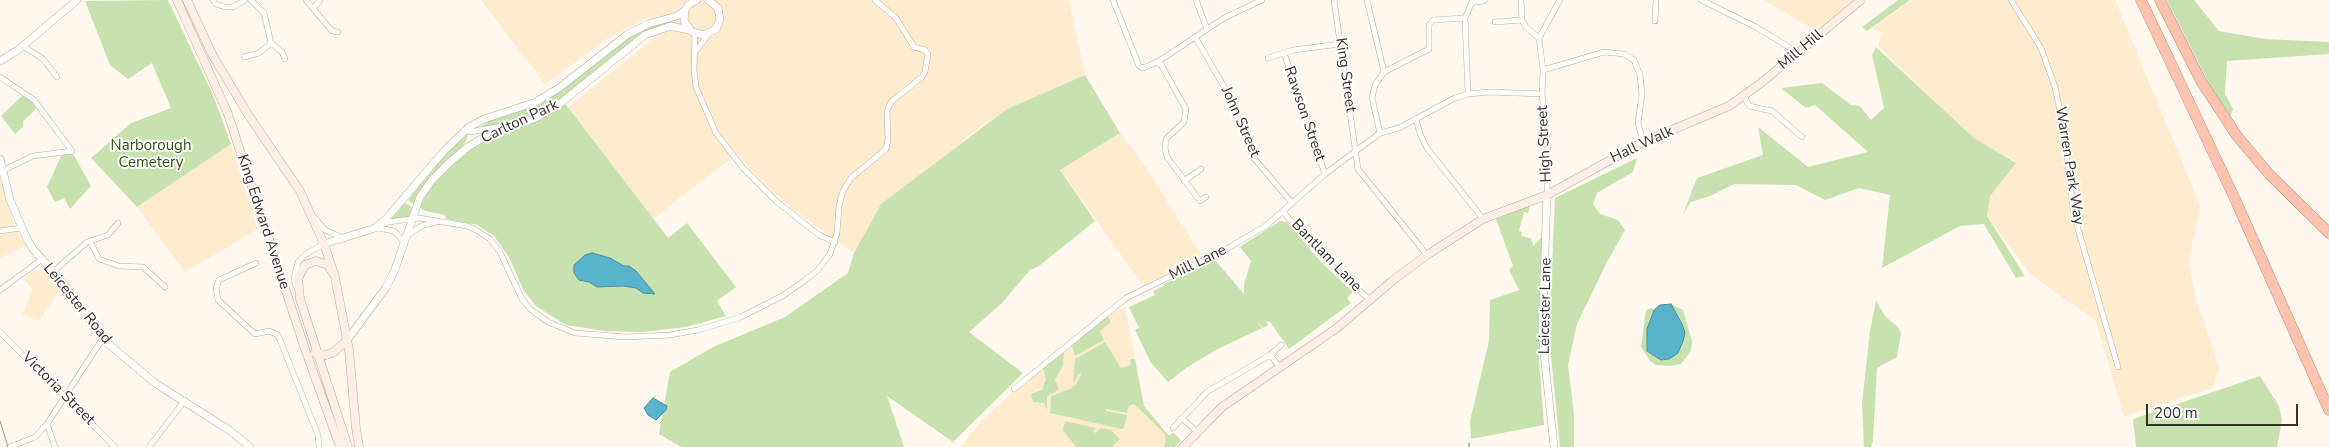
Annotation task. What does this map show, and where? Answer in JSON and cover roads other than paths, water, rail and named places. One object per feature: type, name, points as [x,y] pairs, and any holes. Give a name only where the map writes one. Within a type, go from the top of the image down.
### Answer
[{"type":"highway","points":[[2141,0],[2236,199],[2329,410]]},
{"type":"highway","points":[[2160,0],[2201,81],[2237,136],[2269,174],[2329,233]]},
{"type":"main road","name":"King Edward Avenue","points":[[177,0],[228,114],[304,349],[340,447]]},
{"type":"main road","name":"King Edward Avenue","points":[[187,0],[213,56],[249,116],[300,191],[324,244],[335,277],[347,340],[356,428],[360,447]]},
{"type":"main road","name":"Mill Hill","points":[[1742,97],[1861,0]]},
{"type":"main road","name":"Hall Walk","points":[[1183,447],[1222,407],[1337,328],[1427,255],[1483,219],[1547,195],[1643,142],[1702,118],[1742,97]]},
{"type":"main road","name":"King Edward Avenue","points":[[335,277],[328,265],[316,261],[305,265],[298,278],[300,299],[348,447]]},
{"type":"main road","points":[[304,349],[317,354],[334,352],[347,340]]},
{"type":"street","points":[[0,61],[23,46],[77,0]]},
{"type":"street","points":[[212,0],[216,4],[225,7],[233,7],[244,0]]},
{"type":"street","points":[[252,0],[264,13],[271,43],[282,52],[286,59]]},
{"type":"street","points":[[306,0],[333,32]]},
{"type":"street","points":[[314,8],[320,0]]},
{"type":"street","name":"Carlton Park","points":[[300,299],[294,279],[298,262],[306,254],[324,244],[375,228],[394,210],[444,151],[469,127],[484,119],[536,102],[559,88],[628,34],[648,24],[677,16],[688,5],[697,0]]},
{"type":"street","points":[[375,228],[388,222],[412,218],[467,226],[490,239],[500,252],[522,298],[530,309],[548,322],[576,333],[625,337],[670,335],[698,330],[740,316],[784,295],[818,270],[830,254],[835,242],[839,206],[843,191],[851,178],[886,149],[888,140],[887,111],[889,106],[892,101],[922,78],[928,63],[928,54],[924,50],[914,48],[896,18],[875,0]]},
{"type":"street","points":[[1113,0],[1139,66],[1143,68],[1159,61],[1224,18],[1262,0]]},
{"type":"street","points":[[1196,0],[1206,29]]},
{"type":"street","name":"King Street","points":[[1334,0],[1358,169],[1427,255]]},
{"type":"street","points":[[1366,0],[1384,72]]},
{"type":"street","points":[[1468,94],[1463,18],[1472,0],[1480,2],[1485,0]]},
{"type":"street","points":[[1521,0],[1522,20],[1526,27],[1539,38],[1560,0]]},
{"type":"street","points":[[1655,21],[1656,0]]},
{"type":"street","points":[[1701,0],[1756,27],[1787,46],[1796,54]]},
{"type":"street","name":"Warren Park Way","points":[[2011,0],[2041,48],[2055,87],[2062,120],[2074,215],[2118,368]]},
{"type":"street","points":[[695,52],[708,34],[716,30],[720,20],[720,13],[712,1]]},
{"type":"street","points":[[685,10],[684,20],[692,32],[695,52],[694,71],[699,95],[716,133],[729,152],[761,187],[792,215],[819,235],[835,242]]},
{"type":"street","points":[[1380,133],[1372,98],[1375,86],[1384,72],[1430,49],[1429,25],[1432,20],[1463,18]]},
{"type":"street","points":[[1494,22],[1522,20]]},
{"type":"street","name":"Carlton Park","points":[[347,340],[385,289],[394,272],[412,218],[426,187],[450,162],[480,139],[512,124],[536,118],[557,106],[645,35],[663,27],[672,26],[692,32],[708,34]]},
{"type":"street","name":"John Street","points":[[1195,36],[1229,95],[1253,157],[1292,203]]},
{"type":"street","name":"High Street","points":[[1539,38],[1544,70],[1542,94],[1548,151],[1547,195]]},
{"type":"street","points":[[244,57],[259,52],[271,43]]},
{"type":"street","points":[[1268,58],[1312,46],[1340,44]]},
{"type":"street","points":[[23,46],[43,59],[57,77]]},
{"type":"street","points":[[282,52],[288,51]]},
{"type":"street","points":[[1544,70],[1604,52],[1624,54],[1634,60],[1640,75],[1642,94],[1638,123],[1643,142]]},
{"type":"street","name":"Rawson Street","points":[[1284,53],[1325,174]]},
{"type":"street","points":[[1159,61],[1186,109],[1184,122],[1166,139],[1167,157],[1200,201],[1206,197]]},
{"type":"street","points":[[0,77],[34,100],[72,152],[33,156],[3,173]]},
{"type":"street","name":"Mill Lane","points":[[1014,389],[1126,298],[1230,247],[1267,225],[1325,174],[1380,133],[1399,128],[1455,98],[1468,94],[1490,92],[1542,94]]},
{"type":"street","points":[[1742,97],[1749,106],[1772,111],[1802,137]]},
{"type":"street","points":[[1416,120],[1420,136],[1427,148],[1483,219]]},
{"type":"street","points":[[470,132],[512,124]]},
{"type":"street","name":"Leicester Road","points":[[0,159],[10,200],[21,228],[33,249],[53,272],[103,338],[156,383],[185,400],[250,447]]},
{"type":"street","points":[[1184,181],[1201,169]]},
{"type":"street","name":"Leicester Lane","points":[[1547,195],[1542,334],[1554,447]]},
{"type":"street","points":[[310,212],[325,230],[335,236],[346,238]]},
{"type":"street","name":"Bantlam Lane","points":[[1283,212],[1326,260],[1370,300]]},
{"type":"street","points":[[375,228],[388,228],[405,239],[424,225],[437,222]]},
{"type":"street","points":[[53,272],[90,241],[108,234],[118,223]]},
{"type":"street","points":[[0,231],[21,228]]},
{"type":"street","points":[[90,241],[99,259],[119,266],[143,267],[165,287]]},
{"type":"street","points":[[0,290],[41,260]]},
{"type":"street","points":[[256,263],[220,280],[216,288],[218,300],[255,334],[269,331],[278,335],[318,435],[319,447]]},
{"type":"street","name":"Victoria Street","points":[[0,332],[115,447]]},
{"type":"street","points":[[10,447],[35,437],[47,424],[103,338]]},
{"type":"street","points":[[1173,428],[1207,392],[1270,355],[1281,345]]},
{"type":"street","points":[[1270,355],[1280,367]]},
{"type":"street","points":[[149,447],[185,400]]},
{"type":"street","points":[[1182,418],[1197,432]]},
{"type":"street","points":[[47,424],[55,447]]},
{"type":"water","points":[[592,253],[610,258],[624,266],[629,266],[636,271],[655,294],[643,293],[636,288],[623,286],[597,287],[589,282],[579,280],[574,273],[574,265],[585,255]]},
{"type":"water","points":[[1671,304],[1685,333],[1678,353],[1669,359],[1661,360],[1647,351],[1647,329],[1654,310],[1660,305]]},
{"type":"water","points":[[653,398],[667,406],[666,410],[656,420],[648,415],[644,408]]},
{"type":"railway","points":[[0,421],[8,447]]},
{"type":"park label","name":"Narborough Cemetery","points":[[151,154]]}]
